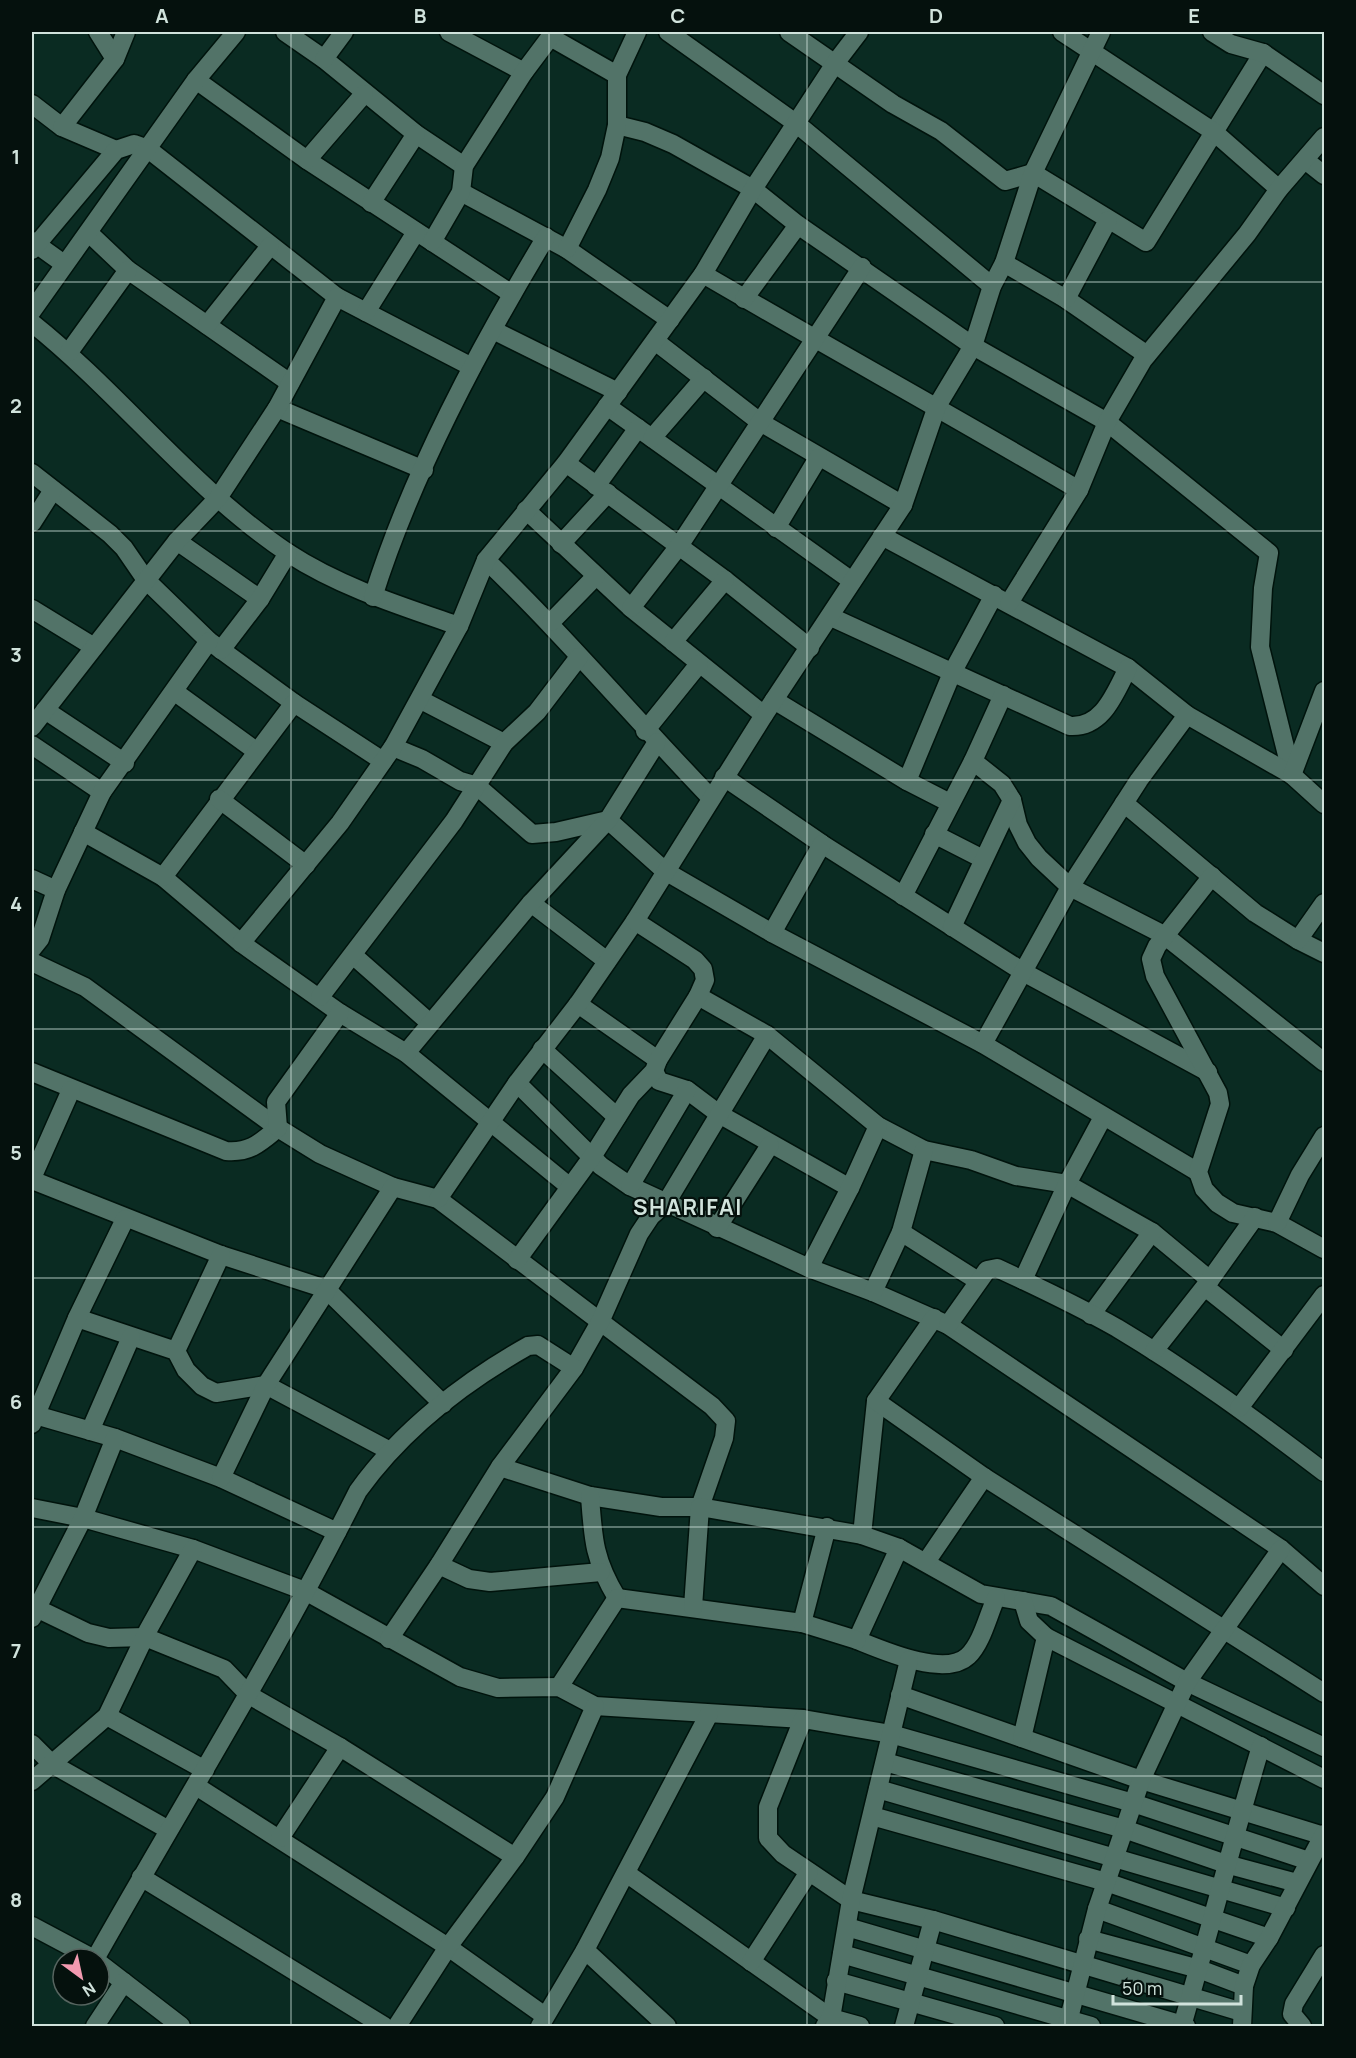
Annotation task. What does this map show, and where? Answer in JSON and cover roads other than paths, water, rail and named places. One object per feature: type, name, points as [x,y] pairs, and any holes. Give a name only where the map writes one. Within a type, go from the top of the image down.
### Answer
[{"type":"street","points":[[98,32],[115,59]]},
{"type":"street","points":[[62,128],[115,59],[126,32]]},
{"type":"street","points":[[32,311],[196,80],[236,32]]},
{"type":"street","points":[[285,32],[324,59],[364,94],[416,134],[464,166]]},
{"type":"street","points":[[324,59],[344,32]]},
{"type":"street","points":[[449,32],[524,72]]},
{"type":"street","points":[[567,249],[597,189],[609,158],[616,125],[617,75],[637,32]]},
{"type":"street","points":[[668,32],[797,124],[992,286]]},
{"type":"street","points":[[789,32],[836,62],[893,104],[941,131],[1005,181],[1033,173],[1146,242],[1263,53]]},
{"type":"street","points":[[241,943],[306,866],[388,754],[421,700],[459,626],[486,560],[566,463],[703,274],[753,189],[836,62],[859,32]]},
{"type":"street","points":[[1062,32],[1214,132],[1279,189]]},
{"type":"street","points":[[438,1199],[517,1083],[578,1004],[635,921],[769,707],[831,617],[852,581],[903,505],[937,406],[973,346],[992,286],[1004,263],[1033,173],[1101,32]]},
{"type":"street","points":[[1212,32],[1231,44],[1263,53],[1324,95]]},
{"type":"street","points":[[432,242],[461,192],[464,166],[524,72],[553,35],[617,75]]},
{"type":"street","points":[[196,80],[307,160],[512,294]]},
{"type":"street","points":[[307,160],[364,94]]},
{"type":"street","points":[[32,104],[62,128],[116,150]]},
{"type":"street","points":[[616,125],[645,132],[673,144],[753,189],[798,225],[862,267],[973,346],[1107,422],[1269,553],[1263,588],[1260,647],[1292,775]]},
{"type":"street","points":[[371,203],[416,134]]},
{"type":"street","points":[[907,781],[952,674],[1001,599],[1079,490],[1107,422],[1148,355],[1247,234],[1279,189],[1324,137]]},
{"type":"street","points":[[64,264],[33,245],[116,150],[134,144],[148,149],[337,297],[472,367]]},
{"type":"street","points":[[1305,160],[1324,176]]},
{"type":"street","points":[[461,192],[567,249],[670,320]]},
{"type":"street","points":[[1066,299],[1108,220]]},
{"type":"street","points":[[744,299],[798,225]]},
{"type":"street","points":[[366,312],[416,232]]},
{"type":"street","points":[[89,233],[128,270],[290,383]]},
{"type":"street","points":[[374,597],[388,549],[472,367],[546,237]]},
{"type":"street","points":[[207,326],[270,246]]},
{"type":"street","points":[[1004,263],[1066,299],[1148,355]]},
{"type":"street","points":[[631,608],[679,546],[716,486],[862,267]]},
{"type":"street","points":[[69,352],[128,270]]},
{"type":"street","points":[[703,274],[814,339],[937,406],[1079,490]]},
{"type":"street","points":[[32,726],[177,541],[218,498],[277,408],[337,297]]},
{"type":"street","points":[[32,322],[69,352],[218,498],[288,553],[374,597],[459,626]]},
{"type":"street","points":[[493,330],[613,399],[645,433],[716,486],[852,581]]},
{"type":"street","points":[[655,341],[760,422],[818,458],[903,505]]},
{"type":"street","points":[[561,544],[645,433],[704,378]]},
{"type":"street","points":[[277,408],[424,470]]},
{"type":"street","points":[[776,528],[818,458]]},
{"type":"street","points":[[566,463],[725,580],[810,648]]},
{"type":"street","points":[[32,473],[110,534],[124,548],[146,580],[215,646],[294,703],[388,754],[422,759],[460,781],[477,786],[532,834],[556,832],[608,820]]},
{"type":"street","points":[[32,523],[53,490]]},
{"type":"street","points":[[526,510],[631,608],[699,664],[769,707],[950,803]]},
{"type":"street","points":[[882,536],[1128,668],[1187,715],[1292,775],[1324,804]]},
{"type":"street","points":[[177,541],[260,599]]},
{"type":"street","points":[[32,950],[40,939],[56,890],[102,792],[176,692],[215,646],[260,599],[288,553]]},
{"type":"street","points":[[486,560],[551,622],[579,657],[651,737],[711,798]]},
{"type":"street","points":[[551,622],[596,576]]},
{"type":"street","points":[[673,642],[725,580]]},
{"type":"street","points":[[32,609],[94,647]]},
{"type":"street","points":[[831,617],[1070,726],[1082,727],[1095,721],[1128,668]]},
{"type":"street","points":[[320,997],[354,956],[477,786],[504,743],[537,712],[579,657]]},
{"type":"street","points":[[406,1053],[531,903],[608,820],[651,737],[699,664]]},
{"type":"street","points":[[1292,775],[1324,691]]},
{"type":"street","points":[[176,692],[256,751]]},
{"type":"street","points":[[903,896],[973,761],[1003,695]]},
{"type":"street","points":[[421,700],[504,743]]},
{"type":"street","points":[[163,876],[219,799],[294,703]]},
{"type":"street","points":[[45,710],[125,763]]},
{"type":"street","points":[[983,1044],[1025,973],[1070,887],[1124,803],[1187,715]]},
{"type":"street","points":[[32,745],[102,792]]},
{"type":"street","points":[[973,761],[1002,784],[1012,800],[1018,825],[1028,843],[1039,858],[1070,887],[1164,935],[1324,1062]]},
{"type":"street","points":[[724,777],[822,844],[1025,973],[1208,1072]]},
{"type":"street","points":[[219,799],[306,866]]},
{"type":"street","points":[[952,927],[1012,800]]},
{"type":"street","points":[[1124,803],[1255,913],[1324,953]]},
{"type":"street","points":[[608,820],[665,871],[772,933],[983,1044],[1198,1172]]},
{"type":"street","points":[[82,832],[163,876],[241,943],[340,1013],[406,1053],[570,1187]]},
{"type":"street","points":[[934,834],[983,859]]},
{"type":"street","points":[[772,933],[822,844]]},
{"type":"street","points":[[1212,876],[1164,935],[1152,959],[1155,976],[1218,1093],[1220,1104],[1198,1172],[1204,1189],[1217,1203],[1233,1213],[1277,1223],[1324,1250]]},
{"type":"street","points":[[32,879],[56,890]]},
{"type":"street","points":[[531,903],[607,961]]},
{"type":"street","points":[[1298,940],[1324,903]]},
{"type":"street","points":[[518,1260],[592,1157],[631,1095],[656,1066],[699,996],[705,980],[703,969],[695,960],[635,921]]},
{"type":"street","points":[[354,956],[430,1023]]},
{"type":"street","points":[[32,962],[86,987],[278,1128],[320,1154],[393,1187],[438,1199],[712,1406],[726,1421],[724,1438],[700,1507],[693,1607]]},
{"type":"street","points":[[699,996],[767,1035],[878,1126],[924,1150],[971,1160],[1016,1176],[1067,1184],[1152,1232],[1284,1350]]},
{"type":"street","points":[[578,1004],[656,1066],[659,1081],[687,1090],[719,1114],[770,1145],[850,1188]]},
{"type":"street","points":[[278,1128],[276,1102],[340,1013]]},
{"type":"street","points":[[389,1639],[439,1565],[500,1467],[574,1368],[600,1322],[639,1234],[651,1216],[666,1203],[767,1035]]},
{"type":"street","points":[[542,1049],[617,1117]]},
{"type":"street","points":[[32,1072],[71,1090],[225,1151],[240,1152],[252,1149],[278,1128]]},
{"type":"street","points":[[517,1083],[592,1157],[630,1186],[717,1228],[941,1322],[1281,1549],[1324,1586]]},
{"type":"street","points":[[71,1090],[32,1179],[125,1219],[221,1255],[326,1289],[443,1404]]},
{"type":"street","points":[[630,1186],[687,1090]]},
{"type":"street","points":[[1023,1280],[1067,1184],[1103,1117]]},
{"type":"street","points":[[809,1268],[850,1188],[878,1126]]},
{"type":"street","points":[[1277,1223],[1300,1175],[1324,1136]]},
{"type":"street","points":[[717,1228],[770,1145]]},
{"type":"street","points":[[873,1292],[902,1232],[924,1150]]},
{"type":"street","points":[[221,1478],[266,1385],[393,1187]]},
{"type":"street","points":[[1154,1351],[1208,1284],[1256,1217]]},
{"type":"street","points":[[125,1219],[77,1318],[33,1418],[115,1438],[221,1478],[337,1532]]},
{"type":"street","points":[[902,1232],[978,1281]]},
{"type":"street","points":[[1091,1315],[1152,1232]]},
{"type":"street","points":[[176,1351],[221,1255]]},
{"type":"street","points":[[862,1534],[876,1401],[987,1270],[998,1268],[1091,1315],[1154,1351],[1239,1408],[1324,1472]]},
{"type":"street","points":[[1239,1408],[1324,1295]]},
{"type":"street","points":[[77,1318],[176,1351],[186,1370],[202,1386],[216,1393],[266,1385],[390,1451]]},
{"type":"street","points":[[90,1431],[131,1337]]},
{"type":"street","points":[[101,1947],[167,1829],[249,1695],[358,1491],[390,1451],[443,1404],[528,1346],[537,1345],[574,1368]]},
{"type":"street","points":[[876,1401],[984,1477],[1324,1693]]},
{"type":"street","points":[[115,1438],[83,1518],[33,1611],[88,1633],[109,1638],[145,1637],[224,1669],[249,1695],[340,1747],[515,1857]]},
{"type":"street","points":[[500,1467],[590,1496],[661,1507],[700,1507],[862,1534],[899,1548],[981,1594],[1059,1610],[1187,1682],[1323,1741]]},
{"type":"street","points":[[926,1562],[984,1477]]},
{"type":"street","points":[[590,1496],[593,1542],[601,1572],[617,1598]]},
{"type":"street","points":[[32,1508],[83,1518],[193,1549],[305,1591],[460,1677],[498,1688],[559,1687],[595,1706],[803,1719],[891,1734],[1133,1803],[1309,1861]]},
{"type":"street","points":[[802,1623],[827,1527]]},
{"type":"street","points":[[857,1640],[899,1548]]},
{"type":"street","points":[[32,1781],[107,1716],[145,1637],[193,1549]]},
{"type":"street","points":[[1067,2023],[1088,1939],[1106,1882],[1141,1780],[1175,1704],[1187,1682],[1226,1630],[1281,1549]]},
{"type":"street","points":[[439,1565],[469,1579],[490,1582],[601,1572]]},
{"type":"street","points":[[617,1598],[802,1623],[857,1640],[909,1660],[952,1664],[969,1656],[996,1598]]},
{"type":"street","points":[[559,1687],[617,1598]]},
{"type":"street","points":[[1023,1601],[1029,1622],[1046,1637],[1324,1779]]},
{"type":"street","points":[[1022,1738],[1046,1637]]},
{"type":"street","points":[[828,2022],[851,1900],[909,1660]]},
{"type":"street","points":[[803,1719],[768,1807],[767,1819],[768,1838],[783,1854],[809,1872],[851,1900],[933,1920],[1191,1998],[1242,2019],[1244,1986],[1251,1965],[1286,1908],[1324,1835],[1141,1780],[900,1695]]},
{"type":"street","points":[[397,2026],[448,1947],[515,1857],[555,1797],[595,1706]]},
{"type":"street","points":[[107,1716],[200,1778],[280,1838],[448,1947],[542,2021],[585,1950],[710,1714]]},
{"type":"street","points":[[32,1744],[51,1764],[167,1829]]},
{"type":"street","points":[[847,1927],[1076,1992],[1184,2026],[1226,1864],[1261,1746]]},
{"type":"street","points":[[280,1838],[340,1747]]},
{"type":"street","points":[[885,1762],[1124,1829],[1226,1864],[1298,1883]]},
{"type":"street","points":[[878,1789],[1286,1908]]},
{"type":"street","points":[[872,1816],[1106,1882],[1269,1938]]},
{"type":"street","points":[[752,1962],[809,1872]]},
{"type":"street","points":[[626,1873],[752,1962],[828,2022],[860,2026]]},
{"type":"street","points":[[141,1877],[384,2026]]},
{"type":"street","points":[[1097,1909],[1251,1965]]},
{"type":"street","points":[[904,2026],[933,1920]]},
{"type":"street","points":[[32,1926],[71,1947]]},
{"type":"street","points":[[1088,1939],[1199,1969],[1244,1986]]},
{"type":"street","points":[[585,1950],[667,2026]]},
{"type":"street","points":[[842,1953],[1067,2023],[1091,2026]]},
{"type":"street","points":[[1302,2026],[1292,2014],[1294,2004],[1324,1955]]},
{"type":"street","points":[[111,1972],[182,2026]]},
{"type":"street","points":[[95,2026],[124,1982]]},
{"type":"street","points":[[836,1982],[995,2026]]},
{"type":"district","name":"SHARIFAI","points":[[688,1207]]}]
